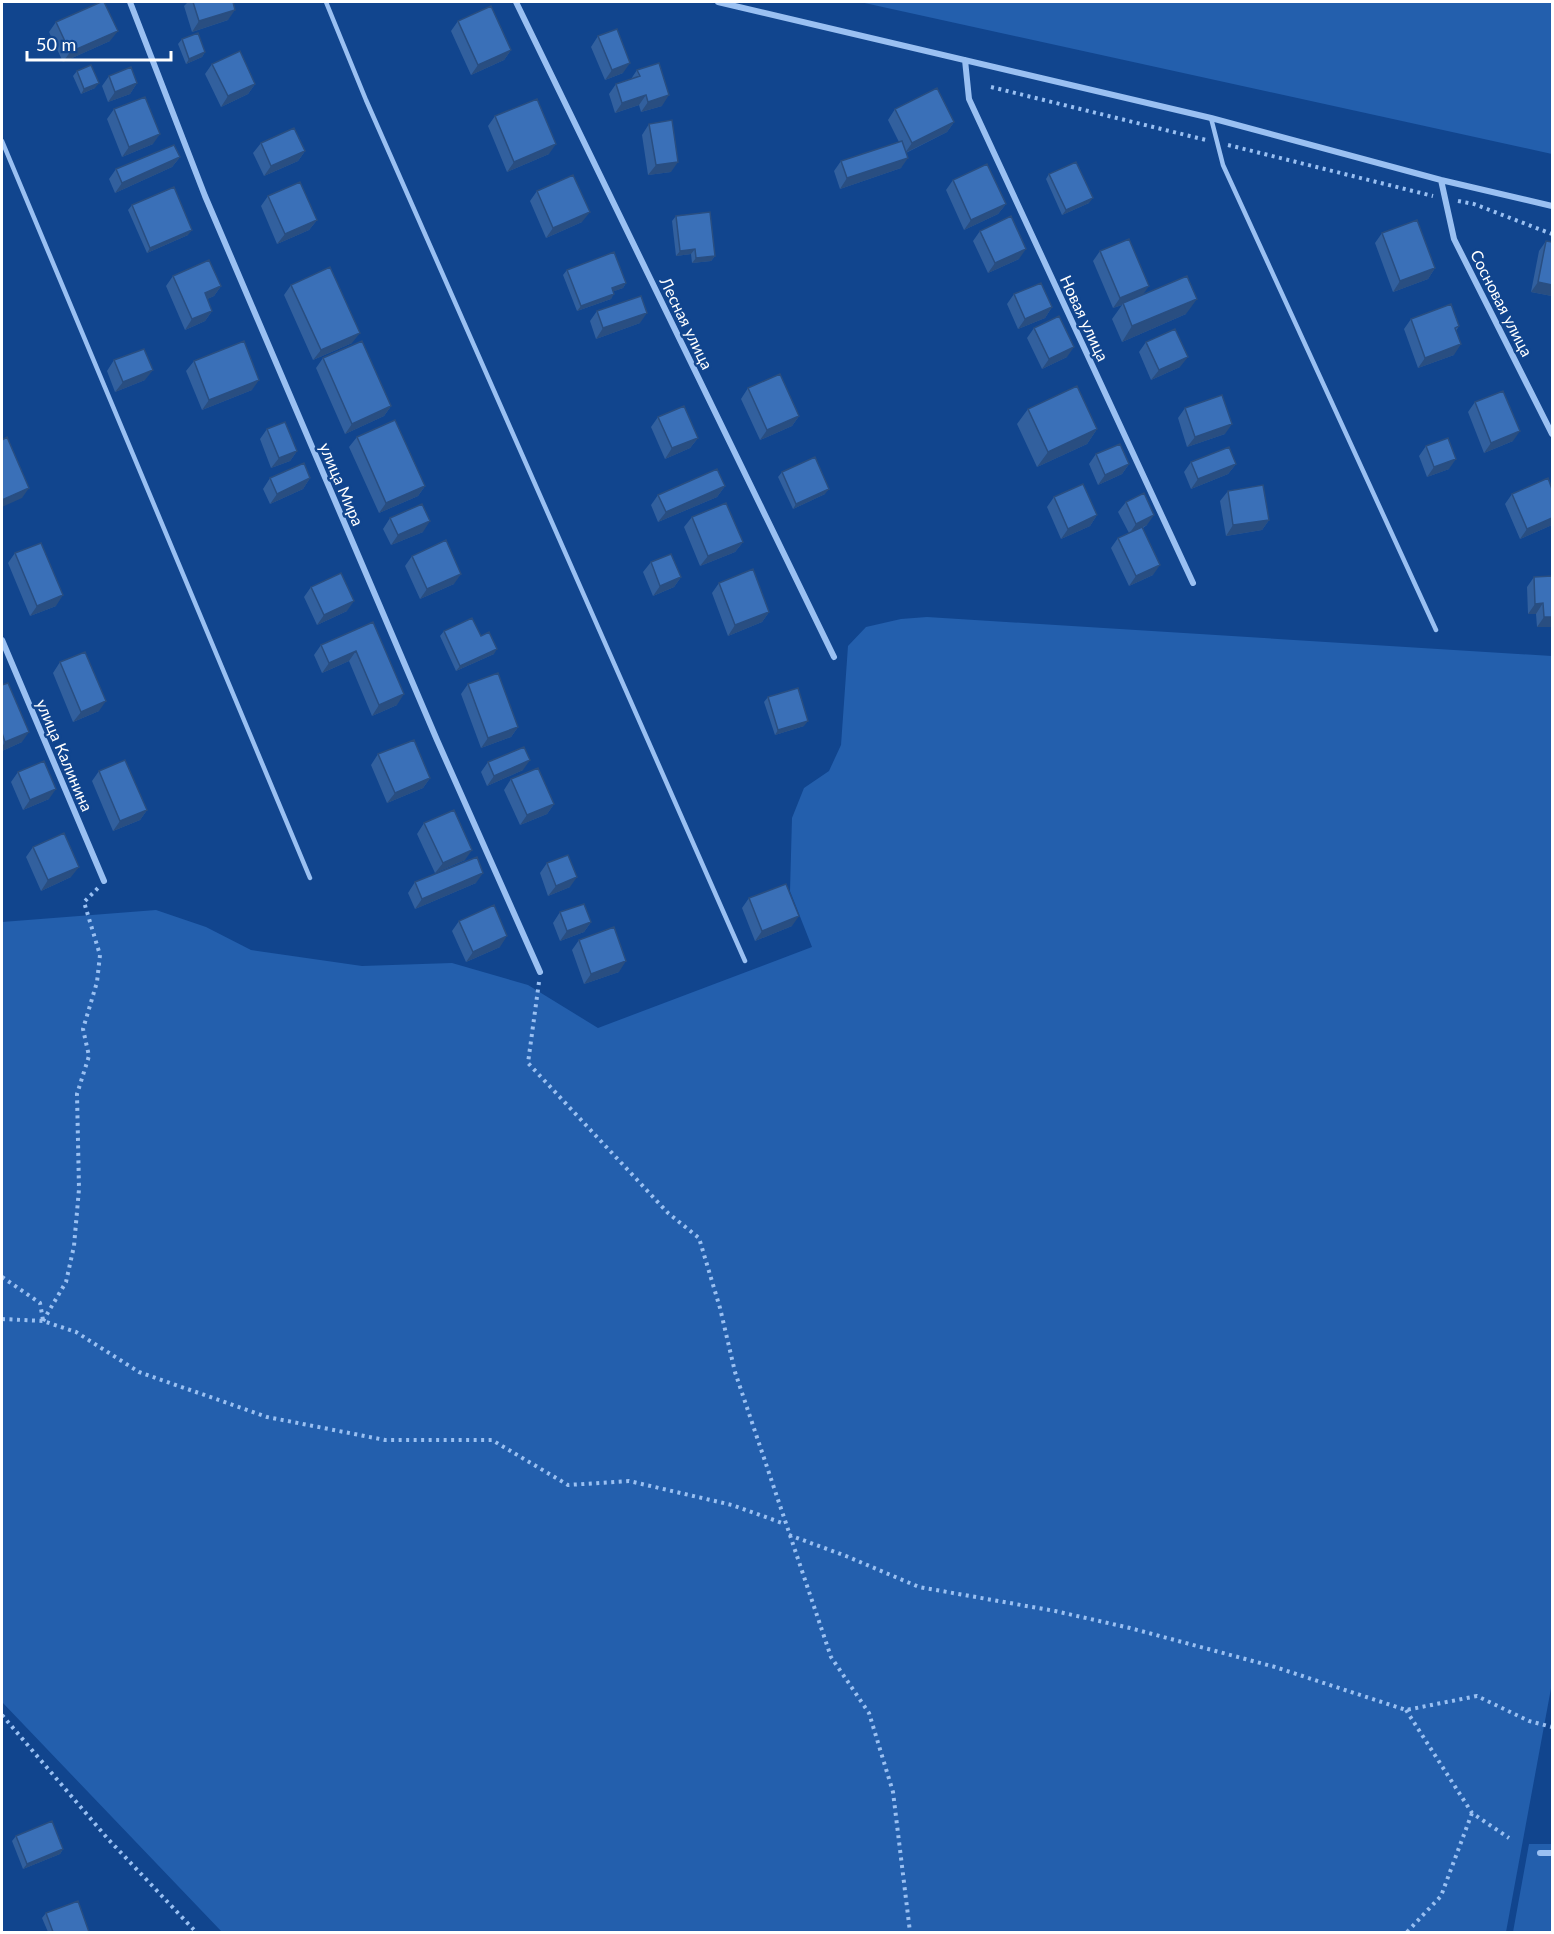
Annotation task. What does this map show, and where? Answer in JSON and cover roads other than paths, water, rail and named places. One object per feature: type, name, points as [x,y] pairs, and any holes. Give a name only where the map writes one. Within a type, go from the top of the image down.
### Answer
[{"type":"street","name":"улица Мира","points":[[130,2],[205,196],[432,729],[540,972]]},
{"type":"street","name":"Лесная улица","points":[[516,2],[834,657]]},
{"type":"street","points":[[718,2],[1211,118],[1441,180],[1552,206]]},
{"type":"street","name":"Новая улица","points":[[965,60],[969,99],[1193,583]]},
{"type":"street","name":"Сосновая улица","points":[[1441,180],[1454,239],[1552,434]]},
{"type":"street","name":"улица Калинина","points":[[2,640],[104,881]]},
{"type":"street","points":[[1540,1853],[1552,1853]]},
{"type":"lane","points":[[326,2],[366,100],[745,961]]},
{"type":"lane","points":[[1211,118],[1223,165],[1436,630]]},
{"type":"lane","points":[[2,141],[310,878]]}]
